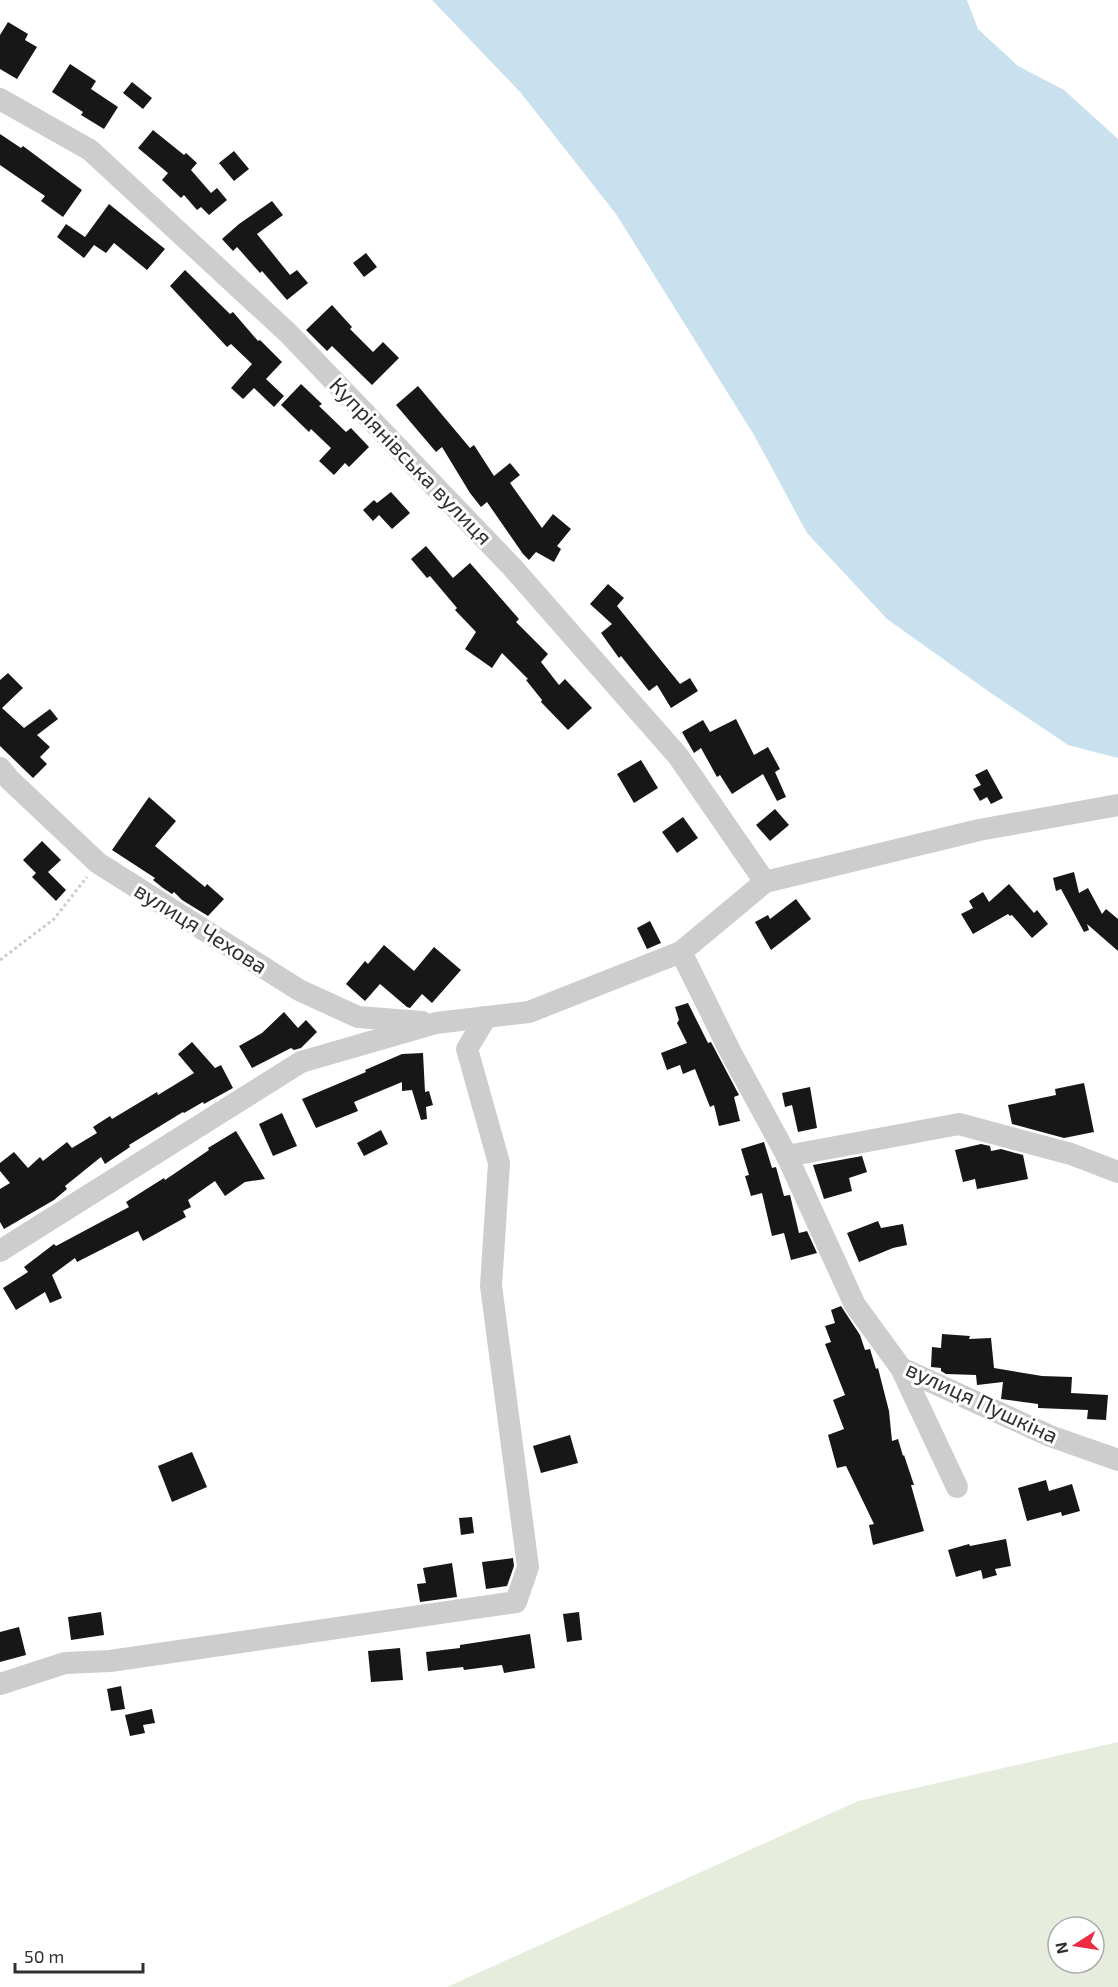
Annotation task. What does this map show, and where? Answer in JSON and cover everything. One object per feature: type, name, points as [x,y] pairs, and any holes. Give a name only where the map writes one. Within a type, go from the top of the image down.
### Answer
[{"type":"street","name":"Купріянівська вулиця","points":[[0,99],[90,150],[288,333],[512,567],[678,756],[765,882]]},
{"type":"street","name":"вулиця Чехова","points":[[0,768],[98,863],[299,990],[358,1017],[436,1023]]},
{"type":"street","points":[[0,1251],[301,1062],[436,1023],[529,1012],[681,952],[765,882],[979,830],[1118,804]]},
{"type":"street","name":"вулиця Пушкіна","points":[[681,952],[730,1051],[787,1156],[855,1305],[901,1368],[1050,1436],[1118,1460]]},
{"type":"street","points":[[0,1684],[65,1663],[110,1661],[516,1602],[528,1567],[491,1286],[499,1163],[467,1049],[486,1017]]},
{"type":"street","points":[[787,1156],[959,1124],[1071,1154],[1118,1172]]},
{"type":"street","points":[[901,1368],[957,1487]]},
{"type":"path","points":[[0,960],[54,919],[98,863]]},
{"type":"green space","points":[[1118,1742],[1118,1987],[447,1987],[858,1801]]},
{"type":"water","points":[[432,0],[967,0],[978,29],[1018,66],[1064,90],[1118,139],[1118,758],[1068,745],[887,619],[807,533],[754,435],[616,214],[521,93]]},
{"type":"building","points":[[8,22],[28,34],[25,40],[37,47],[17,79],[0,69],[0,35]]},
{"type":"building","points":[[70,64],[96,81],[91,89],[118,107],[104,129],[81,115],[83,112],[52,92]]},
{"type":"building","points":[[132,82],[152,98],[143,109],[123,93]]},
{"type":"building","points":[[153,130],[197,163],[191,170],[211,193],[217,188],[227,200],[209,215],[201,207],[197,210],[184,195],[181,198],[162,180],[168,173],[138,148]]},
{"type":"building","points":[[0,134],[21,148],[23,146],[82,190],[63,217],[41,201],[45,196],[0,165]]},
{"type":"building","points":[[234,151],[249,169],[234,181],[219,163]]},
{"type":"building","points":[[272,201],[283,215],[257,234],[290,275],[297,270],[308,283],[287,300],[237,247],[233,251],[222,239]]},
{"type":"building","points":[[109,204],[165,249],[147,270],[114,243],[106,253],[94,245],[84,258],[57,237],[66,224],[85,237]]},
{"type":"building","points":[[366,253],[377,267],[364,277],[353,263]]},
{"type":"building","points":[[185,270],[230,314],[233,312],[258,341],[260,340],[282,362],[266,379],[284,396],[274,407],[254,388],[243,399],[231,388],[252,364],[231,344],[227,347],[170,286]]},
{"type":"building","points":[[332,305],[352,327],[350,329],[373,352],[383,342],[399,358],[372,385],[332,346],[327,351],[306,330]]},
{"type":"building","points":[[301,384],[322,404],[319,406],[346,432],[351,428],[369,447],[349,467],[345,463],[334,475],[319,461],[331,448],[311,429],[309,432],[281,405]]},
{"type":"building","points":[[418,386],[470,448],[474,445],[494,476],[510,463],[520,475],[510,483],[542,528],[553,514],[571,529],[557,546],[561,549],[554,562],[536,552],[529,560],[487,502],[481,507],[470,493],[442,447],[436,452],[396,405]]},
{"type":"building","points":[[391,492],[410,513],[392,529],[379,515],[373,521],[363,510],[374,500],[377,503]]},
{"type":"building","points":[[426,546],[453,578],[470,563],[519,619],[516,622],[548,654],[541,662],[559,685],[565,679],[592,708],[568,730],[541,702],[542,700],[526,680],[528,679],[502,653],[492,668],[465,649],[476,632],[455,610],[457,608],[430,576],[427,578],[411,559]]},
{"type":"building","points":[[608,584],[624,598],[617,606],[680,684],[690,678],[698,691],[671,708],[657,685],[649,691],[621,656],[619,658],[601,633],[612,624],[590,604]]},
{"type":"building","points":[[8,673],[23,688],[2,708],[24,728],[50,709],[58,719],[37,735],[50,747],[40,757],[47,764],[33,778],[0,746],[0,680]]},
{"type":"building","points":[[736,719],[754,755],[768,747],[780,769],[775,772],[786,797],[777,801],[763,774],[732,794],[720,775],[717,777],[701,748],[694,753],[682,732],[703,720],[710,732]]},
{"type":"building","points":[[641,760],[658,788],[634,803],[617,774]]},
{"type":"building","points":[[987,769],[1003,798],[991,804],[987,797],[980,801],[973,789],[981,785],[975,775]]},
{"type":"building","points":[[149,797],[176,821],[155,846],[205,887],[207,884],[224,899],[208,916],[182,900],[174,892],[172,894],[163,888],[153,880],[155,878],[112,850]]},
{"type":"building","points":[[775,809],[789,825],[770,841],[756,825]]},
{"type":"building","points":[[683,817],[698,838],[677,853],[662,832]]},
{"type":"building","points":[[42,841],[61,860],[48,872],[66,890],[56,901],[32,877],[36,873],[23,860]]},
{"type":"building","points":[[1074,872],[1079,893],[1088,888],[1102,914],[1106,909],[1118,919],[1118,951],[1087,924],[1089,930],[1084,932],[1061,889],[1056,891],[1053,878]]},
{"type":"building","points":[[1009,884],[1034,913],[1037,910],[1048,924],[1032,938],[1012,915],[1008,914],[973,934],[961,914],[973,908],[969,901],[983,892],[989,902]]},
{"type":"building","points":[[796,899],[811,919],[771,950],[755,922],[768,915],[770,919]]},
{"type":"building","points":[[650,921],[661,943],[647,949],[637,928]]},
{"type":"building","points":[[384,945],[414,971],[434,947],[461,970],[432,1003],[422,994],[410,1008],[407,1007],[380,984],[365,1001],[346,984],[365,961],[368,964]]},
{"type":"building","points":[[688,1003],[708,1043],[711,1042],[739,1095],[734,1097],[740,1121],[719,1126],[714,1105],[710,1107],[695,1069],[683,1074],[680,1065],[667,1070],[661,1053],[687,1043],[677,1023],[679,1020],[675,1007]]},
{"type":"building","points":[[284,1012],[298,1028],[306,1020],[317,1032],[301,1048],[294,1050],[291,1048],[252,1068],[239,1046],[262,1033]]},
{"type":"building","points":[[192,1042],[215,1068],[221,1065],[233,1088],[204,1104],[203,1102],[183,1112],[129,1145],[130,1147],[105,1164],[101,1157],[65,1186],[67,1189],[54,1200],[4,1229],[0,1222],[0,1189],[10,1183],[0,1171],[0,1163],[14,1152],[28,1168],[40,1157],[43,1161],[67,1142],[72,1148],[97,1133],[93,1127],[110,1116],[112,1119],[194,1073],[178,1054]]},
{"type":"building","points":[[423,1053],[425,1092],[429,1091],[433,1105],[426,1107],[427,1119],[421,1120],[412,1090],[402,1091],[402,1082],[354,1102],[358,1111],[316,1128],[302,1099],[402,1054]]},
{"type":"building","points":[[1084,1083],[1094,1132],[1064,1138],[1012,1124],[1008,1105],[1056,1095],[1055,1089]]},
{"type":"building","points":[[810,1087],[817,1128],[798,1132],[792,1105],[785,1107],[782,1093]]},
{"type":"building","points":[[282,1113],[297,1146],[273,1156],[259,1124]]},
{"type":"building","points":[[381,1130],[388,1144],[364,1156],[357,1143]]},
{"type":"building","points":[[236,1131],[265,1179],[245,1182],[225,1196],[215,1181],[188,1200],[191,1207],[183,1211],[186,1217],[143,1241],[138,1231],[77,1262],[75,1258],[52,1275],[62,1298],[50,1303],[45,1292],[16,1310],[3,1288],[28,1272],[24,1267],[54,1244],[56,1246],[129,1207],[126,1202],[164,1178],[165,1180],[209,1150],[208,1148]]},
{"type":"building","points":[[764,1142],[772,1168],[776,1167],[784,1196],[790,1195],[799,1233],[807,1231],[817,1253],[791,1260],[784,1233],[772,1236],[762,1193],[751,1196],[745,1176],[749,1175],[741,1149]]},
{"type":"building","points":[[981,1144],[990,1146],[991,1151],[1001,1149],[1023,1155],[1028,1179],[977,1189],[975,1179],[963,1182],[955,1150]]},
{"type":"building","points":[[862,1156],[867,1172],[849,1178],[852,1191],[824,1199],[813,1165]]},
{"type":"building","points":[[878,1221],[881,1228],[903,1224],[907,1245],[893,1248],[859,1262],[847,1233]]},
{"type":"building","points":[[841,1306],[860,1335],[865,1350],[870,1349],[876,1369],[878,1368],[889,1411],[892,1441],[898,1439],[904,1455],[914,1485],[911,1485],[924,1531],[873,1545],[869,1525],[874,1524],[846,1466],[837,1468],[828,1435],[844,1429],[833,1400],[845,1395],[825,1344],[831,1342],[825,1326],[835,1323],[831,1310]]},
{"type":"building","points":[[942,1334],[970,1336],[969,1339],[991,1338],[994,1368],[1042,1376],[1072,1377],[1071,1393],[1108,1395],[1106,1420],[1087,1419],[1088,1410],[1038,1408],[1038,1404],[1001,1399],[1003,1382],[977,1385],[976,1375],[946,1374],[941,1371],[941,1368],[931,1367],[932,1347],[941,1348]]},
{"type":"building","points":[[570,1435],[578,1463],[541,1473],[533,1446]]},
{"type":"building","points":[[192,1452],[207,1487],[172,1502],[158,1466]]},
{"type":"building","points":[[1046,1480],[1049,1491],[1072,1484],[1080,1511],[1062,1516],[1061,1512],[1027,1521],[1018,1488]]},
{"type":"building","points":[[472,1517],[474,1533],[461,1535],[459,1518]]},
{"type":"building","points":[[1006,1539],[1011,1566],[995,1569],[997,1575],[983,1579],[981,1570],[956,1577],[948,1550],[969,1544],[970,1546]]},
{"type":"building","points":[[513,1558],[514,1566],[507,1586],[486,1589],[482,1562]]},
{"type":"building","points":[[452,1563],[457,1597],[420,1602],[417,1584],[426,1583],[423,1568]]},
{"type":"building","points":[[101,1612],[104,1635],[71,1640],[68,1617]]},
{"type":"building","points":[[579,1612],[582,1640],[567,1642],[563,1614]]},
{"type":"building","points":[[19,1627],[26,1655],[0,1662],[0,1632]]},
{"type":"building","points":[[530,1634],[535,1668],[504,1673],[502,1665],[464,1670],[463,1667],[428,1671],[426,1652],[460,1648],[460,1645]]},
{"type":"building","points":[[400,1648],[403,1680],[371,1682],[368,1651]]},
{"type":"building","points":[[121,1686],[125,1709],[111,1711],[107,1689]]},
{"type":"building","points":[[152,1709],[155,1723],[143,1725],[145,1733],[130,1736],[125,1715]]}]
